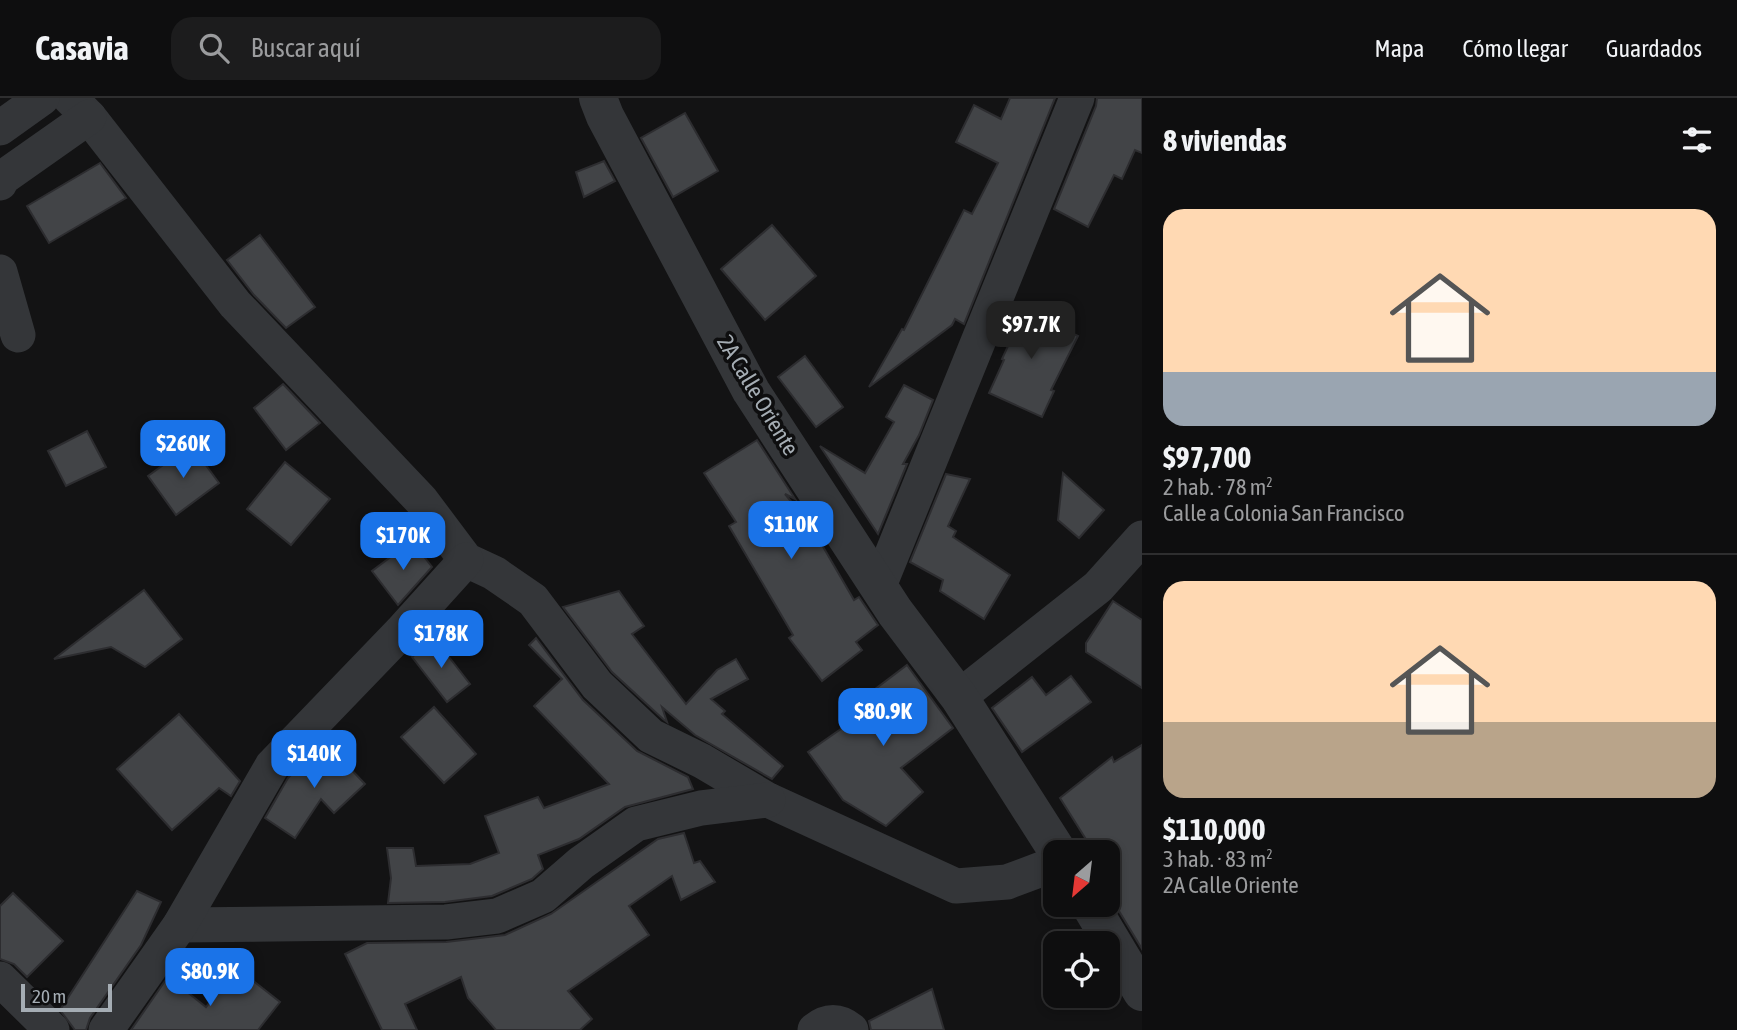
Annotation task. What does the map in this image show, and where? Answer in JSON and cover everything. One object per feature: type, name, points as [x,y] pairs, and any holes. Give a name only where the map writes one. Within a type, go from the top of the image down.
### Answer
[{"type":"street","points":[[0,128],[42,98]]},
{"type":"street","name":"2A Calle Oriente","points":[[598,98],[605,116],[751,391],[895,612],[959,697],[1050,840]]},
{"type":"street","points":[[879,586],[1077,98]]},
{"type":"street","points":[[0,183],[1,179],[80,107],[235,304],[421,500],[466,559],[494,573],[533,600],[597,685],[651,736],[702,761],[768,800],[956,886],[1007,883],[1043,869]]},
{"type":"street","points":[[0,272],[18,335]]},
{"type":"street","points":[[959,697],[1098,587],[1142,538]]},
{"type":"street","points":[[106,1030],[180,925],[272,766],[401,632],[466,559]]},
{"type":"street","points":[[180,925],[446,922],[497,916],[543,896],[581,863],[636,824],[701,808],[768,800]]},
{"type":"street","points":[[1097,917],[1142,992]]},
{"type":"street","points":[[0,979],[52,1030]]},
{"type":"street","points":[[815,1030],[829,1022],[844,1025],[851,1030]]},
{"type":"building","points":[[1010,98],[1055,98],[964,324],[955,319],[952,325],[869,387],[902,329],[904,330],[964,210],[972,214],[998,163],[956,142],[974,105],[1001,119]]},
{"type":"building","points":[[1097,98],[1142,98],[1142,153],[1135,150],[1122,179],[1114,175],[1088,227],[1054,209]]},
{"type":"building","points":[[685,113],[718,171],[673,197],[641,138]]},
{"type":"building","points":[[604,161],[615,181],[584,197],[576,172]]},
{"type":"building","points":[[100,163],[126,198],[49,243],[27,206]]},
{"type":"building","points":[[772,225],[816,276],[765,320],[721,269]]},
{"type":"building","points":[[260,235],[315,307],[286,328],[254,295],[227,260]]},
{"type":"building","points":[[1014,306],[1078,336],[1051,390],[1054,391],[1042,417],[989,393],[1004,360],[1002,359],[1008,346],[1000,342]]},
{"type":"building","points":[[805,356],[843,407],[816,427],[778,377]]},
{"type":"building","points":[[283,384],[320,423],[286,450],[254,408]]},
{"type":"building","points":[[904,385],[933,400],[919,435],[903,464],[907,464],[878,534],[820,446],[865,473],[894,422],[886,417]]},
{"type":"building","points":[[87,431],[106,467],[66,486],[48,451]]},
{"type":"building","points":[[757,440],[795,499],[785,494],[811,526],[854,600],[859,597],[878,625],[856,642],[862,650],[822,681],[789,638],[793,635],[729,526],[736,522],[704,473]]},
{"type":"building","points":[[191,445],[219,483],[176,515],[148,476]]},
{"type":"building","points":[[285,462],[330,499],[291,545],[247,509]]},
{"type":"building","points":[[1063,473],[1104,510],[1079,538],[1058,520]]},
{"type":"building","points":[[946,474],[970,479],[948,526],[956,531],[953,537],[1010,575],[984,619],[940,591],[943,580],[910,562]]},
{"type":"building","points":[[412,541],[432,567],[398,605],[372,571]]},
{"type":"building","points":[[144,590],[182,639],[145,667],[111,647],[54,659]]},
{"type":"building","points":[[619,591],[644,626],[632,634],[686,704],[717,670],[736,659],[748,679],[711,699],[725,711],[722,714],[783,766],[772,779],[695,735],[662,707],[667,722],[663,719],[612,672],[563,607]]},
{"type":"building","points":[[1113,601],[1142,620],[1142,688],[1086,652],[1086,643]]},
{"type":"building","points":[[536,638],[583,700],[637,751],[688,777],[693,789],[625,807],[579,839],[538,855],[543,869],[532,879],[492,896],[445,902],[388,903],[391,878],[387,848],[413,848],[416,866],[470,864],[499,853],[485,816],[538,797],[544,808],[609,784],[534,706],[562,679],[529,645]]},
{"type":"building","points":[[435,639],[470,684],[447,702],[412,657]]},
{"type":"building","points":[[907,665],[953,728],[901,768],[923,792],[886,826],[843,800],[808,752],[878,703],[870,693]]},
{"type":"building","points":[[1071,676],[1091,702],[1022,752],[992,708],[1032,677],[1046,695]]},
{"type":"building","points":[[434,707],[476,754],[444,783],[401,737]]},
{"type":"building","points":[[179,714],[240,781],[231,796],[219,788],[172,830],[117,769]]},
{"type":"building","points":[[324,741],[365,784],[334,813],[321,799],[295,838],[265,818],[288,778]]},
{"type":"building","points":[[1142,745],[1142,949],[1120,913],[1120,840],[1086,840],[1060,798],[1112,757],[1114,762]]},
{"type":"building","points":[[684,833],[694,863],[700,861],[715,882],[681,900],[672,876],[629,906],[649,935],[568,991],[592,1019],[580,1030],[496,1030],[468,998],[461,977],[405,1004],[417,1030],[382,1030],[345,954],[367,943],[446,942],[505,935],[551,914],[658,839]]},
{"type":"building","points":[[137,891],[161,902],[141,945],[90,1018],[86,1030],[75,1030],[60,1010]]},
{"type":"building","points":[[13,893],[63,941],[27,977],[14,964],[0,959],[0,906]]},
{"type":"building","points":[[237,968],[280,1002],[258,1030],[131,1030],[165,981],[173,986],[176,983],[206,1007]]},
{"type":"building","points":[[932,989],[944,1030],[871,1030],[869,1021]]}]
